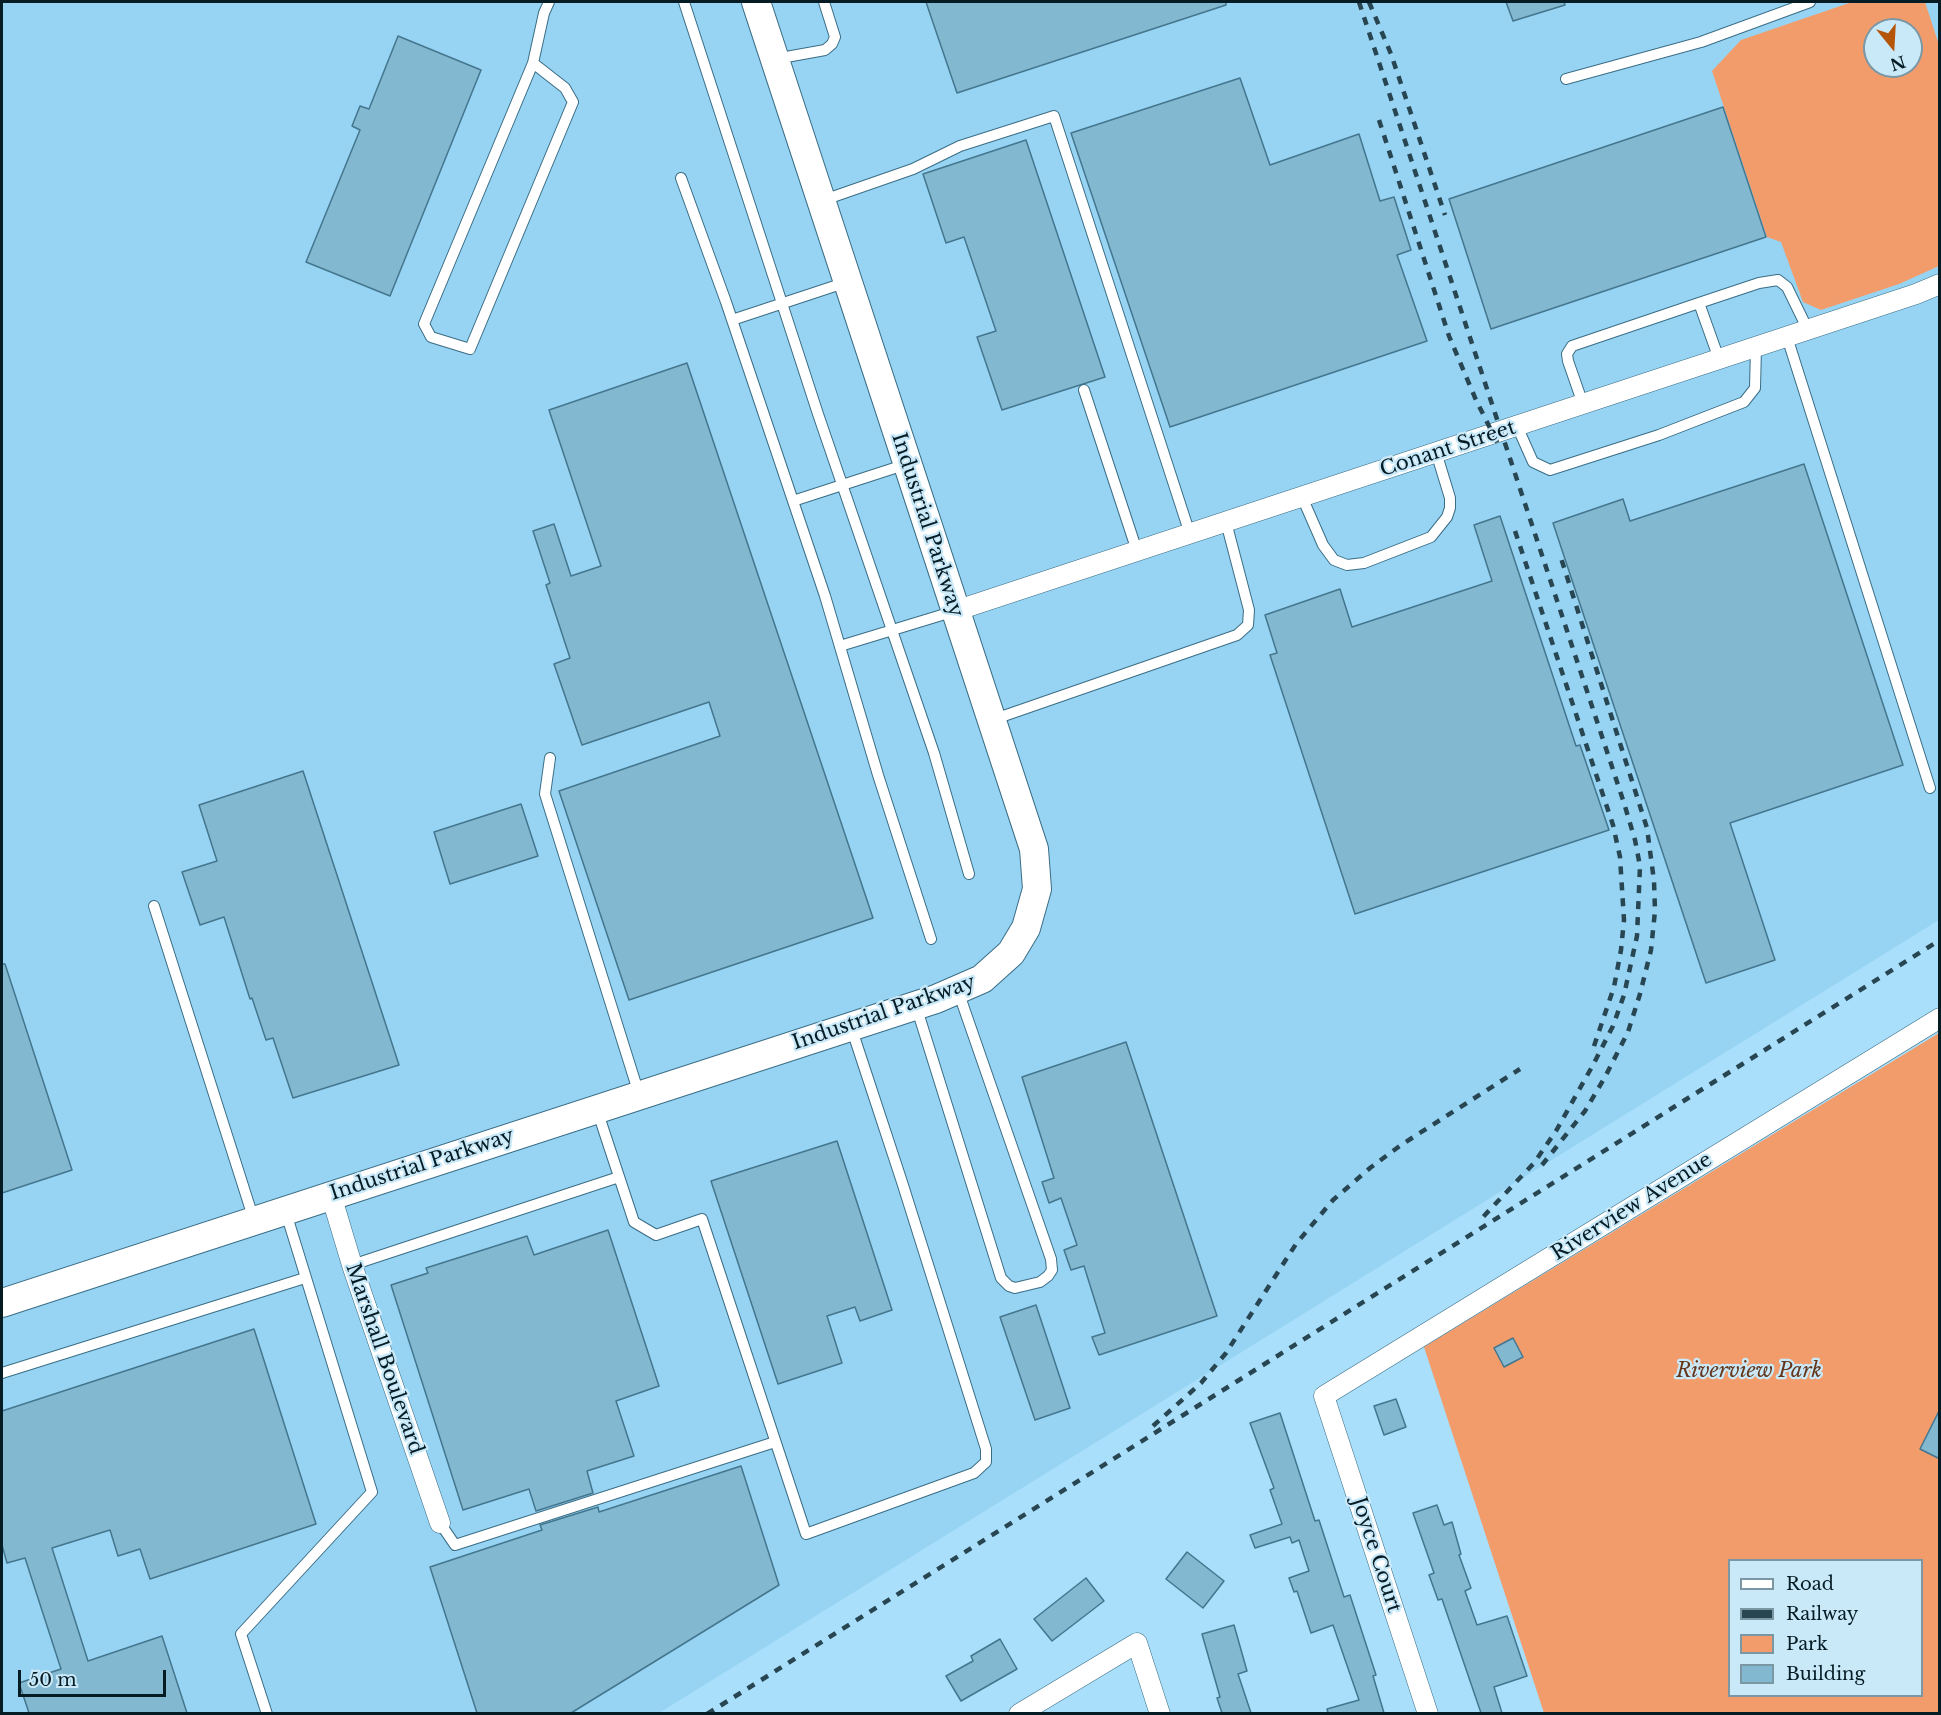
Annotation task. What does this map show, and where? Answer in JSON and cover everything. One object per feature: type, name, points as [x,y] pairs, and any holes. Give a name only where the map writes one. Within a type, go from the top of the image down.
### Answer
[{"type":"street","name":"Industrial Parkway","points":[[2,1303],[916,1006],[958,991],[982,979],[1011,953],[1026,927],[1036,889],[1034,849],[756,2]]},
{"type":"street","name":"Conant Street","points":[[955,611],[1787,337],[1940,284]]},
{"type":"street","name":"Riverview Avenue","points":[[1324,1396],[1940,1018]]},
{"type":"street","name":"Marshall Boulevard","points":[[331,1195],[352,1265],[440,1523]]},
{"type":"street","name":"Joyce Court","points":[[1324,1396],[1428,1713]]},
{"type":"street","points":[[1019,1713],[1137,1643],[1160,1713]]},
{"type":"lane","points":[[533,63],[566,88],[573,102],[470,349],[431,337],[423,324],[533,63],[544,13],[549,2]]},
{"type":"lane","points":[[684,2],[842,486],[933,753],[969,874]]},
{"type":"lane","points":[[774,59],[825,50],[832,44],[835,37],[824,2]]},
{"type":"lane","points":[[1566,79],[1701,42],[1810,2]]},
{"type":"lane","points":[[821,201],[913,169],[960,146],[1054,116],[1190,534]]},
{"type":"lane","points":[[681,178],[793,501],[931,939]]},
{"type":"lane","points":[[1583,404],[1568,361],[1567,354],[1572,346],[1699,303],[1760,283],[1778,280],[1786,287],[1808,330]]},
{"type":"lane","points":[[732,320],[848,282]]},
{"type":"lane","points":[[1699,303],[1719,359]]},
{"type":"lane","points":[[1787,337],[1930,788]]},
{"type":"lane","points":[[1517,426],[1533,462],[1550,470],[1659,435],[1743,402],[1755,388],[1756,347]]},
{"type":"lane","points":[[1084,390],[1137,551]]},
{"type":"lane","points":[[1302,497],[1323,545],[1334,560],[1347,565],[1364,563],[1431,537],[1447,517],[1450,498],[1436,452]]},
{"type":"lane","points":[[793,501],[907,464]]},
{"type":"lane","points":[[992,721],[1237,635],[1248,625],[1249,610],[1226,522]]},
{"type":"lane","points":[[840,646],[955,611]]},
{"type":"lane","points":[[550,758],[545,794],[639,1095]]},
{"type":"lane","points":[[154,906],[254,1220]]},
{"type":"lane","points":[[916,1006],[1001,1278],[1009,1286],[1016,1288],[1040,1282],[1052,1270],[1051,1259],[958,991]]},
{"type":"lane","points":[[596,1109],[634,1222],[656,1235],[702,1219],[806,1534],[974,1473],[986,1462],[986,1449],[903,1182],[851,1027]]},
{"type":"lane","points":[[352,1265],[619,1177]]},
{"type":"lane","points":[[267,1713],[242,1634],[372,1492],[285,1210]]},
{"type":"lane","points":[[2,1373],[305,1278]]},
{"type":"lane","points":[[440,1523],[455,1545],[775,1442]]},
{"type":"shaded area","points":[[2,2],[1939,2],[1939,920],[659,1713],[2,1714]]},
{"type":"green space","points":[[1852,2],[1925,2],[1939,45],[1939,266],[1899,284],[1821,310],[1803,302],[1781,242],[1767,237],[1712,71],[1741,40]]},
{"type":"green space","name":"Riverview Park","points":[[1939,1033],[1939,1713],[1544,1713],[1424,1347]]},
{"type":"building","points":[[926,2],[1226,2],[1226,5],[957,93]]},
{"type":"building","points":[[1506,2],[1564,2],[1565,5],[1513,21]]},
{"type":"building","points":[[398,36],[481,70],[390,296],[306,262],[360,130],[352,126],[360,106],[369,109]]},
{"type":"building","points":[[1240,78],[1270,165],[1359,134],[1380,201],[1394,197],[1411,250],[1397,255],[1427,341],[1170,427],[1071,133]]},
{"type":"building","points":[[1723,107],[1766,237],[1491,329],[1449,199]]},
{"type":"building","points":[[1026,140],[1105,377],[1002,410],[977,337],[996,331],[964,237],[946,243],[923,174]]},
{"type":"building","points":[[687,363],[873,918],[629,1000],[559,791],[720,736],[709,702],[582,745],[554,664],[570,658],[546,585],[550,583],[533,531],[554,524],[571,576],[601,566],[549,410]]},
{"type":"building","points":[[1804,464],[1903,765],[1730,823],[1775,960],[1706,983],[1553,523],[1623,499],[1630,521]]},
{"type":"building","points":[[1500,516],[1576,746],[1580,745],[1609,830],[1355,914],[1270,655],[1277,653],[1265,615],[1340,589],[1352,627],[1492,581],[1474,525]]},
{"type":"building","points":[[303,771],[399,1065],[293,1098],[273,1038],[266,1040],[252,998],[250,999],[224,917],[200,925],[182,872],[217,861],[199,805]]},
{"type":"building","points":[[521,804],[538,856],[450,884],[434,832]]},
{"type":"building","points":[[2,964],[5,964],[72,1170],[2,1193]]},
{"type":"building","points":[[1126,1042],[1217,1316],[1099,1355],[1092,1337],[1105,1333],[1084,1266],[1071,1270],[1064,1250],[1077,1245],[1061,1198],[1049,1203],[1042,1182],[1054,1178],[1022,1077]]},
{"type":"building","points":[[837,1141],[892,1310],[860,1321],[855,1307],[827,1316],[842,1363],[778,1384],[711,1181]]},
{"type":"building","points":[[608,1230],[659,1386],[616,1401],[634,1456],[587,1471],[593,1493],[536,1511],[529,1489],[463,1510],[391,1285],[428,1273],[426,1268],[527,1236],[534,1255]]},
{"type":"building","points":[[1036,1305],[1070,1408],[1035,1420],[1000,1317]]},
{"type":"building","points":[[254,1329],[316,1524],[150,1579],[140,1549],[118,1556],[110,1530],[52,1548],[88,1661],[162,1636],[187,1713],[29,1713],[19,1683],[61,1669],[25,1558],[7,1563],[2,1545],[2,1411]]},
{"type":"building","points":[[1513,1338],[1523,1357],[1504,1367],[1494,1348]]},
{"type":"building","points":[[1396,1399],[1406,1427],[1384,1435],[1374,1406]]},
{"type":"building","points":[[1940,1409],[1940,1459],[1920,1449]]},
{"type":"building","points":[[1280,1413],[1315,1521],[1319,1520],[1344,1597],[1350,1595],[1376,1675],[1373,1676],[1384,1713],[1328,1713],[1327,1709],[1359,1700],[1333,1625],[1311,1633],[1297,1591],[1294,1592],[1289,1578],[1309,1571],[1299,1540],[1292,1543],[1290,1537],[1255,1548],[1250,1535],[1282,1524],[1270,1490],[1274,1488],[1250,1423]]},
{"type":"building","points":[[741,1466],[779,1585],[571,1713],[477,1713],[430,1567],[542,1530],[540,1525],[598,1507],[599,1512]]},
{"type":"building","points":[[1437,1505],[1444,1525],[1452,1522],[1461,1554],[1459,1555],[1471,1588],[1465,1591],[1477,1625],[1507,1616],[1527,1676],[1494,1687],[1502,1713],[1481,1713],[1442,1599],[1438,1600],[1429,1575],[1434,1573],[1413,1513]]},
{"type":"building","points":[[1187,1552],[1224,1581],[1203,1608],[1166,1579]]},
{"type":"building","points":[[1086,1578],[1104,1601],[1052,1641],[1034,1619]]},
{"type":"building","points":[[1234,1625],[1247,1671],[1238,1674],[1251,1713],[1222,1713],[1217,1698],[1220,1697],[1202,1634]]},
{"type":"building","points":[[1000,1639],[1017,1669],[961,1701],[946,1676],[973,1661],[971,1656]]},
{"type":"railway","points":[[1359,2],[1624,803],[1640,866],[1637,936],[1624,995],[1613,1026],[1556,1131],[1534,1163],[1483,1217]]},
{"type":"railway","points":[[1369,2],[1391,54],[1445,215]]},
{"type":"railway","points":[[1379,120],[1449,336],[1476,400],[1498,444]]},
{"type":"railway","points":[[1515,531],[1613,825],[1620,857],[1624,920],[1621,950],[1614,987],[1592,1052]]},
{"type":"railway","points":[[1542,1165],[1585,1111],[1628,1032],[1651,950],[1655,911],[1654,881],[1647,828],[1561,558]]},
{"type":"railway","points":[[707,1714],[1940,940]]},
{"type":"railway","points":[[1153,1426],[1201,1383],[1226,1353],[1296,1244],[1333,1200],[1401,1145],[1520,1069]]}]
